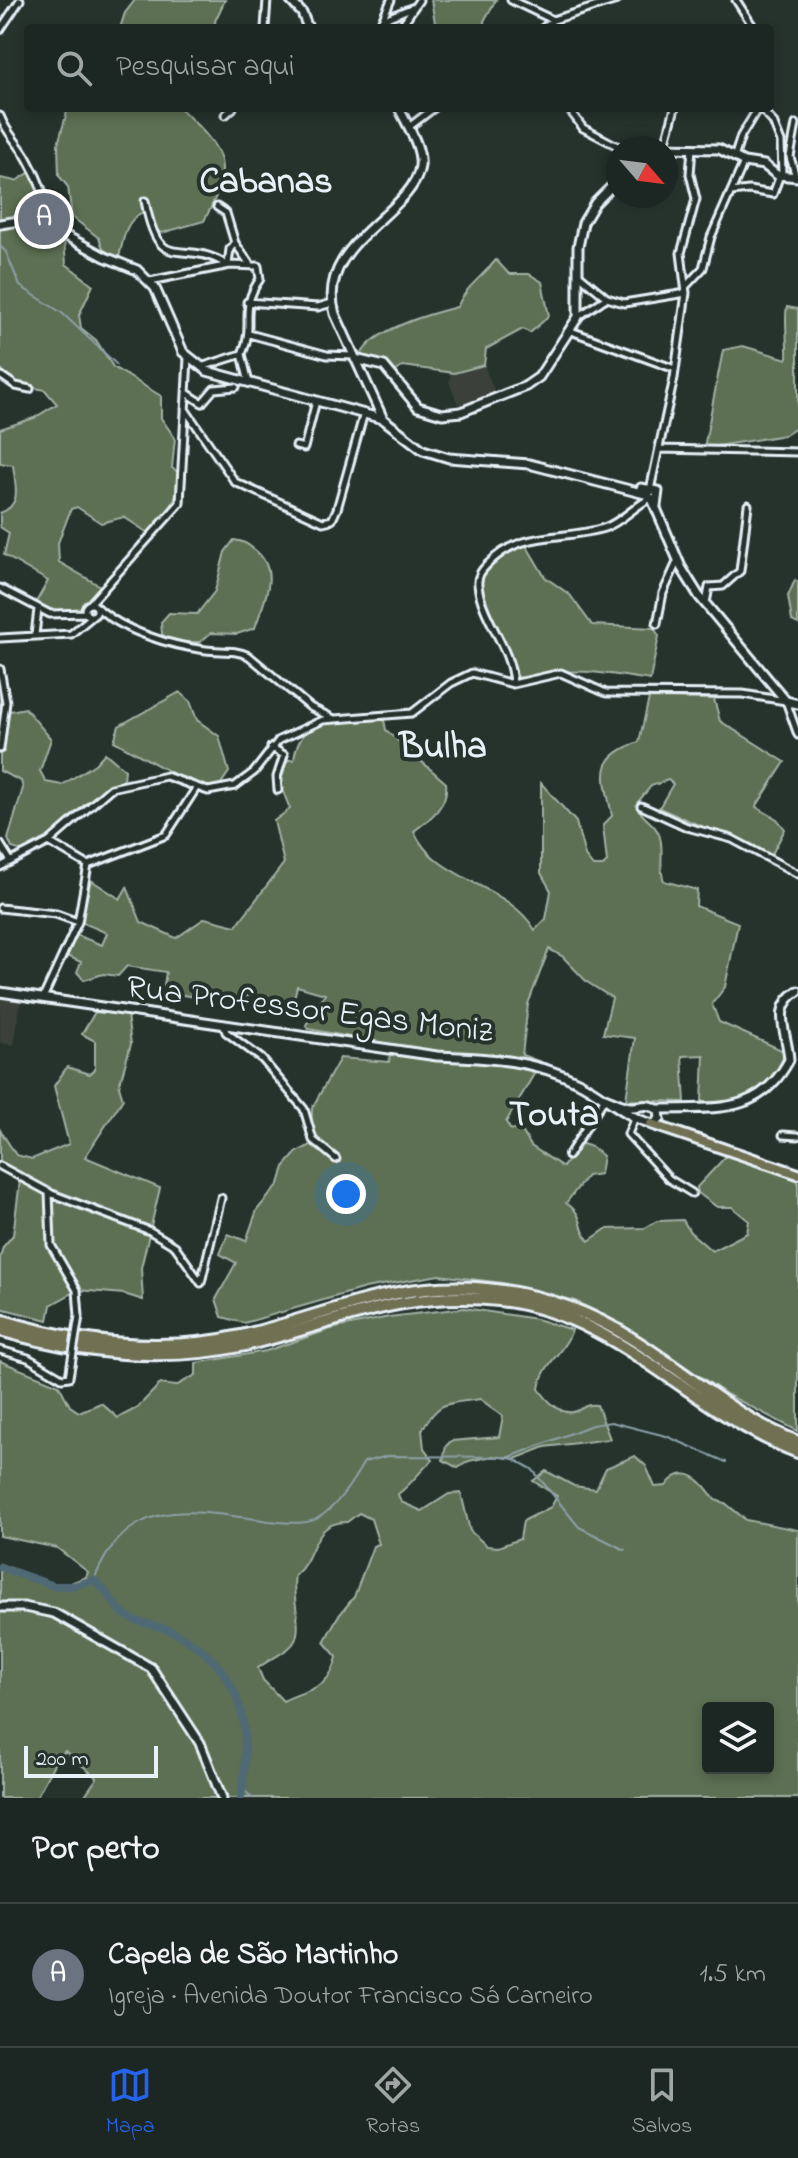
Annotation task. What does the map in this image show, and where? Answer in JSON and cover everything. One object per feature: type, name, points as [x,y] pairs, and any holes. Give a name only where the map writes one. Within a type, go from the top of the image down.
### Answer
[{"type":"highway","points":[[0,1320],[83,1340],[195,1343],[246,1334],[390,1293],[461,1287],[505,1291],[546,1300],[601,1321],[647,1349],[731,1410],[798,1442]]},
{"type":"highway","points":[[0,1330],[85,1351],[184,1353],[244,1345],[407,1300],[454,1297],[501,1300],[559,1313],[607,1335],[745,1429],[798,1452]]},
{"type":"main road","points":[[659,1114],[668,1129]]},
{"type":"main road","points":[[651,1124],[798,1174]]},
{"type":"street","points":[[0,30],[20,0]]},
{"type":"street","points":[[265,24],[267,0]]},
{"type":"street","points":[[290,0],[302,13],[306,24]]},
{"type":"street","points":[[391,0],[382,20],[411,8]]},
{"type":"street","points":[[402,24],[419,0]]},
{"type":"street","points":[[511,0],[553,20]]},
{"type":"street","points":[[548,24],[617,0]]},
{"type":"street","points":[[736,0],[751,24]]},
{"type":"street","points":[[225,115],[228,112]]},
{"type":"street","points":[[383,419],[332,303],[339,272],[360,235],[412,188],[420,166],[419,155],[401,112]]},
{"type":"street","points":[[408,128],[429,112]]},
{"type":"street","points":[[571,112],[583,128],[606,140]]},
{"type":"street","points":[[667,136],[674,112]]},
{"type":"street","points":[[735,155],[741,136],[756,112]]},
{"type":"street","points":[[730,192],[749,190],[773,194],[781,175],[781,142],[773,122],[763,112]]},
{"type":"street","points":[[0,116],[8,137],[27,157],[48,207],[52,228]]},
{"type":"street","points":[[678,147],[708,146],[735,155],[744,162],[760,163],[781,175],[797,177],[790,157],[796,124]]},
{"type":"street","points":[[0,137],[8,137]]},
{"type":"street","points":[[692,147],[690,174],[696,199],[681,253],[686,290],[652,494],[678,560],[706,603],[786,701],[798,735]]},
{"type":"street","points":[[579,275],[607,298],[635,303],[686,290],[703,268],[711,237],[744,162]]},
{"type":"street","points":[[249,334],[327,355],[354,357],[384,366],[418,407],[442,414],[461,412],[526,386],[539,377],[571,331],[578,317],[578,247],[583,223],[606,192]]},
{"type":"street","points":[[145,201],[151,231],[162,247],[174,253],[202,253],[228,265]]},
{"type":"street","points":[[217,207],[231,223],[235,243],[250,263]]},
{"type":"street","points":[[0,224],[19,221],[52,228],[105,257],[137,270],[150,281],[188,358],[200,368],[383,419],[435,455],[507,460],[652,494]]},
{"type":"street","points":[[228,265],[230,249],[235,243]]},
{"type":"street","points":[[150,281],[228,265],[250,263],[258,266],[261,272],[247,302],[249,334],[242,354],[249,384]]},
{"type":"street","points":[[578,317],[607,298]]},
{"type":"street","points":[[247,302],[318,307],[332,303]]},
{"type":"street","points":[[571,331],[675,369]]},
{"type":"street","points":[[200,368],[242,354]]},
{"type":"street","points":[[0,638],[71,634],[82,628],[98,593],[180,503],[188,358]]},
{"type":"street","points":[[0,375],[16,386],[30,389]]},
{"type":"street","points":[[186,392],[202,403],[214,389],[236,387]]},
{"type":"street","points":[[296,446],[304,448],[316,401]]},
{"type":"street","points":[[185,409],[235,482],[323,522],[332,520],[337,509],[364,413],[373,401]]},
{"type":"street","points":[[660,449],[798,452]]},
{"type":"street","points":[[513,684],[511,665],[486,612],[477,583],[482,570],[515,542],[604,528],[652,494]]},
{"type":"street","points":[[706,603],[709,587],[721,587],[740,571],[748,505]]},
{"type":"street","points":[[657,624],[663,593],[678,560]]},
{"type":"street","points":[[0,588],[38,609],[54,614],[92,610],[145,634],[187,647],[237,651],[249,656],[310,707],[333,719]]},
{"type":"street","points":[[35,635],[38,609]]},
{"type":"street","points":[[0,669],[6,702],[0,749]]},
{"type":"street","points":[[0,867],[49,842],[111,788],[166,776],[208,791],[235,786],[254,772],[279,740],[333,719],[412,713],[451,683],[472,673],[513,684],[561,673],[606,693],[743,694],[798,704]]},
{"type":"street","points":[[271,747],[284,755],[277,777],[278,790]]},
{"type":"street","points":[[88,865],[166,835],[197,787]]},
{"type":"street","points":[[641,806],[687,827],[732,839],[798,874]]},
{"type":"street","points":[[49,842],[88,865]]},
{"type":"street","points":[[0,844],[10,860]]},
{"type":"street","points":[[43,998],[78,922],[88,865]]},
{"type":"street","points":[[0,908],[56,914],[78,922]]},
{"type":"street","points":[[635,1113],[651,1124],[659,1114],[679,1107],[737,1107],[765,1092],[789,1060],[781,1008],[786,999],[798,991]]},
{"type":"street","name":"Rua Professor Egas Moniz","points":[[0,992],[437,1056],[510,1059],[536,1065],[578,1082],[635,1113]]},
{"type":"street","points":[[222,1023],[226,1032],[262,1059],[304,1109],[313,1140],[336,1159]]},
{"type":"street","points":[[568,1156],[605,1098]]},
{"type":"street","points":[[659,1114],[643,1103],[635,1113],[628,1134],[669,1179],[692,1193]]},
{"type":"street","points":[[783,1135],[798,1136]]},
{"type":"street","points":[[0,1166],[49,1192],[150,1231],[175,1246],[201,1283],[221,1198]]},
{"type":"street","points":[[0,1350],[28,1358],[62,1378],[69,1377],[79,1316],[77,1290],[51,1245],[49,1192]]},
{"type":"street","points":[[0,1607],[24,1607],[54,1613],[151,1668],[200,1743],[222,1798]]},
{"type":"shaded area","points":[[484,365],[496,396],[460,409],[449,382],[452,372]]},
{"type":"shaded area","points":[[0,997],[21,1000],[14,1045],[0,1043]]},
{"type":"green space","points":[[135,0],[225,0],[215,24],[121,24]]},
{"type":"green space","points":[[431,0],[496,0],[484,24],[435,24]]},
{"type":"green space","points":[[67,112],[184,112],[215,147],[222,171],[220,184],[204,221],[162,233],[153,228],[153,218],[141,213],[135,217],[128,227],[119,257],[104,251],[99,238],[72,217],[68,187],[59,176],[58,144]]},
{"type":"green space","points":[[37,168],[45,186],[42,191],[46,219],[42,229],[64,241],[66,264],[93,285],[79,315],[81,328],[96,340],[113,367],[161,396],[161,418],[175,438],[172,468],[178,472],[175,499],[148,533],[124,517],[101,523],[77,507],[71,509],[58,543],[59,562],[100,586],[79,611],[58,613],[35,604],[48,581],[4,555],[9,533],[0,527],[0,513],[12,505],[16,487],[13,465],[0,463],[0,429],[34,418],[57,404],[45,390],[0,381],[0,178],[16,181]]},
{"type":"green space","points":[[496,260],[509,274],[529,274],[542,282],[549,316],[530,333],[523,329],[486,349],[484,365],[454,373],[403,366],[394,373],[379,359],[361,355],[367,346],[389,330],[457,307],[470,287]]},
{"type":"green space","points":[[787,307],[798,309],[798,427],[785,435],[704,448],[723,350],[743,346],[787,359]]},
{"type":"green space","points":[[234,540],[256,551],[268,568],[268,588],[255,628],[237,634],[211,633],[200,642],[172,642],[162,634],[161,622],[169,613],[197,614],[215,591],[225,552]]},
{"type":"green space","points":[[523,540],[545,577],[570,595],[592,625],[654,628],[659,636],[650,680],[587,672],[540,675],[525,680],[517,676],[479,583],[497,557],[510,545]]},
{"type":"green space","points":[[795,580],[798,582],[798,624],[792,621],[788,596]]},
{"type":"green space","points":[[0,672],[10,711],[25,708],[51,739],[40,771],[46,782],[62,785],[95,764],[105,753],[125,770],[124,779],[98,794],[51,835],[25,852],[12,848],[8,839],[23,788],[21,781],[0,771]]},
{"type":"green space","points":[[180,692],[190,701],[197,720],[219,736],[229,772],[216,791],[198,792],[173,780],[172,773],[114,741],[119,726]]},
{"type":"green space","points":[[649,698],[714,699],[720,721],[785,762],[756,807],[777,819],[785,829],[771,856],[659,808],[673,784],[668,780],[651,786],[637,803],[641,813],[659,834],[664,881],[697,890],[696,906],[738,923],[725,987],[712,1004],[719,1022],[784,1051],[780,1066],[774,1078],[754,1093],[729,1101],[702,1102],[704,1055],[682,1056],[685,1102],[626,1100],[635,1038],[603,1034],[612,998],[587,982],[562,956],[549,949],[528,1004],[522,1055],[541,1062],[506,1122],[510,1129],[522,1131],[531,1146],[563,1167],[579,1143],[592,1147],[603,1156],[600,1174],[587,1176],[566,1203],[579,1217],[589,1241],[606,1229],[645,1228],[657,1221],[683,1220],[690,1232],[712,1251],[747,1233],[749,1221],[732,1207],[717,1207],[698,1193],[697,1187],[728,1154],[798,1179],[798,1431],[728,1395],[622,1324],[575,1301],[503,1283],[439,1275],[365,1288],[244,1323],[222,1317],[216,1299],[236,1263],[220,1254],[228,1234],[246,1241],[257,1210],[279,1184],[284,1167],[297,1152],[311,1145],[312,1108],[340,1058],[389,1062],[391,1045],[309,1029],[306,1025],[325,994],[297,986],[291,1012],[275,1010],[267,1000],[254,994],[239,999],[221,994],[210,999],[169,993],[164,985],[166,972],[127,966],[118,976],[103,974],[84,980],[77,972],[81,962],[67,956],[76,935],[102,945],[107,933],[81,922],[91,880],[120,899],[127,887],[141,922],[176,938],[205,918],[236,926],[284,863],[274,821],[290,809],[280,784],[286,760],[294,760],[299,741],[310,730],[343,720],[345,715],[384,720],[386,730],[446,783],[441,805],[414,831],[424,848],[454,872],[507,902],[523,914],[535,930],[546,919],[551,891],[541,873],[541,783],[576,822],[585,856],[593,866],[603,866],[607,862],[603,825],[612,816],[605,771],[614,755],[639,742]]},
{"type":"green space","points":[[95,1012],[127,1015],[131,1044],[119,1086],[123,1099],[85,1157],[160,1188],[141,1268],[143,1300],[124,1294],[78,1290],[51,1305],[48,1320],[0,1308],[0,1258],[3,1247],[13,1235],[21,1173],[0,1163],[0,1130],[16,1155],[32,1159],[69,1144],[54,1086],[67,1067],[90,1074],[95,1069],[95,1041],[82,1034]]},
{"type":"green space","points":[[464,1308],[536,1319],[572,1330],[544,1373],[539,1389],[563,1411],[573,1412],[597,1405],[610,1439],[545,1447],[515,1459],[493,1456],[469,1461],[458,1468],[443,1460],[446,1446],[451,1441],[499,1437],[503,1416],[480,1399],[452,1403],[434,1413],[422,1430],[424,1448],[433,1460],[398,1494],[401,1502],[422,1511],[449,1494],[461,1493],[470,1531],[487,1546],[498,1547],[520,1539],[523,1521],[551,1507],[557,1496],[533,1481],[546,1471],[574,1486],[596,1489],[606,1468],[635,1456],[646,1466],[655,1487],[666,1486],[680,1475],[694,1477],[715,1500],[725,1503],[746,1520],[798,1530],[798,1798],[83,1798],[97,1778],[65,1751],[55,1762],[36,1798],[0,1798],[0,1564],[61,1587],[86,1577],[88,1572],[57,1548],[0,1536],[0,1361],[59,1385],[70,1406],[79,1412],[101,1403],[118,1418],[137,1408],[160,1384],[176,1386],[196,1375],[196,1363],[266,1351],[331,1329],[389,1317]],"holes":[[[359,1513],[371,1519],[379,1544],[373,1546],[354,1597],[337,1618],[324,1642],[337,1657],[329,1677],[316,1687],[283,1701],[263,1680],[258,1668],[295,1641],[298,1624],[295,1575],[326,1528],[347,1522]]]},
{"type":"waterway","points":[[0,246],[6,252],[20,286],[62,313],[116,364]]},
{"type":"waterway","points":[[94,1580],[108,1552],[125,1533],[145,1520],[190,1512],[287,1523],[313,1520],[338,1500],[364,1462],[388,1456],[510,1457],[592,1425],[611,1422],[666,1436],[726,1462]]},
{"type":"waterway","points":[[510,1457],[532,1469],[579,1527],[625,1550]]},
{"type":"waterway","points":[[0,1567],[54,1586],[73,1586],[94,1580],[126,1616],[173,1632],[216,1663],[229,1681],[243,1723],[245,1747],[241,1798]]},
{"type":"waterway","points":[[243,1789],[252,1798]]},
{"type":"place","name":"Capela de São Martinho","points":[[44,219]]},
{"type":"district","name":"Cabanas","points":[[266,179]]},
{"type":"district","name":"Bulha","points":[[443,744]]},
{"type":"district","name":"Touta","points":[[554,1112]]}]
